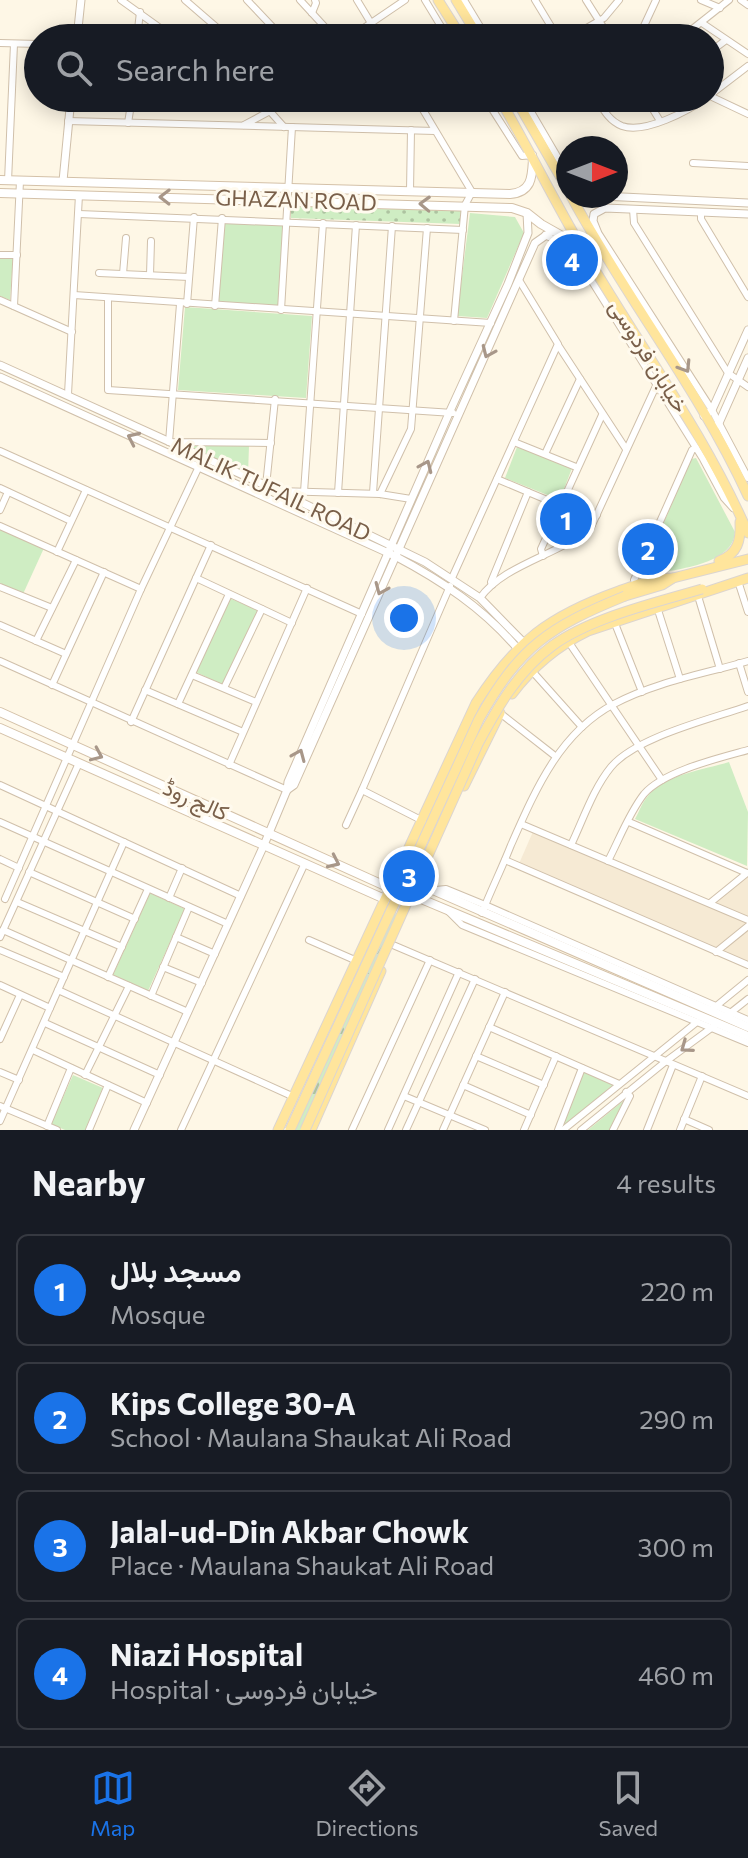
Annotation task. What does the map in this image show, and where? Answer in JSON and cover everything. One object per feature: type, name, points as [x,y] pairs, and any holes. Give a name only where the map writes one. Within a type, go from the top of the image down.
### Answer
[{"type":"main road","points":[[439,0],[451,15],[456,16],[454,0]]},
{"type":"main road","points":[[439,0],[455,24]]},
{"type":"main road","points":[[454,0],[468,24]]},
{"type":"main road","name":"خیابان فردوسی","points":[[507,112],[660,383],[703,442],[748,533]]},
{"type":"main road","points":[[524,112],[556,161]]},
{"type":"main road","name":"GHAZAN ROAD","points":[[4,180],[510,194],[523,191],[531,181],[533,155]]},
{"type":"main road","name":"GHAZAN ROAD","points":[[0,193],[512,208],[527,213],[549,233],[581,247]]},
{"type":"main road","name":"خیابان فردوسی","points":[[579,208],[684,384],[716,426],[748,496]]},
{"type":"main road","points":[[660,383],[669,382],[681,397],[685,395],[684,384]]},
{"type":"main road","points":[[703,571],[728,558],[736,549],[741,535],[740,516]]},
{"type":"main road","points":[[278,1130],[464,729],[485,689],[520,645],[561,616],[636,585],[748,559]]},
{"type":"main road","points":[[290,1130],[490,699],[523,655],[543,636],[568,620],[625,596],[662,585],[673,578]]},
{"type":"main road","points":[[305,1130],[456,792],[508,692],[533,663],[561,640],[636,608],[743,580]]},
{"type":"main road","points":[[311,1130],[419,884],[500,713],[532,671],[568,641],[614,621],[700,592]]},
{"type":"main road","name":"کالج روڈ","points":[[0,712],[392,889]]},
{"type":"main road","name":"کالج روڈ","points":[[0,728],[387,900]]},
{"type":"main road","points":[[464,729],[468,747],[485,742]]},
{"type":"main road","points":[[450,763],[465,759],[472,769]]},
{"type":"main road","points":[[419,884],[483,909],[707,1014]]},
{"type":"main road","points":[[414,896],[707,1014],[748,1036]]},
{"type":"main road","points":[[334,1014],[339,1029],[355,1030]]},
{"type":"main road","points":[[721,1020],[748,1027]]},
{"type":"main road","points":[[318,1048],[336,1041],[342,1045],[344,1055]]},
{"type":"street","points":[[78,24],[81,0]]},
{"type":"street","points":[[121,0],[156,24]]},
{"type":"street","points":[[185,0],[213,24]]},
{"type":"street","points":[[247,0],[269,24]]},
{"type":"street","points":[[300,0],[322,24]]},
{"type":"street","points":[[312,13],[315,0]]},
{"type":"street","points":[[357,0],[371,22]]},
{"type":"street","points":[[368,24],[405,0]]},
{"type":"street","points":[[425,0],[440,24]]},
{"type":"street","points":[[464,0],[479,24]]},
{"type":"street","points":[[535,0],[550,24]]},
{"type":"street","points":[[586,0],[601,24]]},
{"type":"street","points":[[592,24],[619,0]]},
{"type":"street","points":[[645,24],[656,0]]},
{"type":"street","points":[[701,0],[720,8]]},
{"type":"street","points":[[702,23],[729,0]]},
{"type":"street","points":[[741,0],[748,5]]},
{"type":"street","points":[[139,24],[140,12]]},
{"type":"street","points":[[726,40],[748,54]]},
{"type":"street","points":[[0,43],[24,44]]},
{"type":"street","points":[[4,180],[14,44]]},
{"type":"street","points":[[724,84],[748,66]]},
{"type":"street","points":[[724,103],[748,114]]},
{"type":"street","points":[[63,181],[69,112]]},
{"type":"street","points":[[128,123],[130,112]]},
{"type":"street","points":[[243,125],[268,112]]},
{"type":"street","points":[[271,112],[288,127],[290,188],[281,310]]},
{"type":"street","points":[[424,112],[472,192],[465,205],[454,321]]},
{"type":"street","points":[[494,112],[522,156],[528,158],[533,155]]},
{"type":"street","points":[[530,112],[556,160]]},
{"type":"street","points":[[605,112],[620,125],[637,127],[682,112]]},
{"type":"street","points":[[655,112],[660,121]]},
{"type":"street","points":[[68,121],[435,131]]},
{"type":"street","points":[[410,191],[411,130]]},
{"type":"street","points":[[693,163],[748,166]]},
{"type":"street","points":[[14,306],[20,181]]},
{"type":"street","points":[[68,394],[79,195]]},
{"type":"street","points":[[628,197],[747,201]]},
{"type":"street","points":[[708,413],[594,232],[593,218],[600,208],[748,214]]},
{"type":"street","points":[[633,209],[634,223],[728,373],[748,387]]},
{"type":"street","points":[[287,790],[294,785],[369,618],[411,499],[526,238],[529,229],[527,213]]},
{"type":"street","points":[[701,213],[701,219],[748,297]]},
{"type":"street","points":[[79,214],[463,230]]},
{"type":"street","points":[[194,217],[169,442],[271,443]]},
{"type":"street","points":[[215,306],[222,218]]},
{"type":"street","points":[[304,492],[323,223]]},
{"type":"street","points":[[338,493],[356,225]]},
{"type":"street","points":[[377,494],[379,406],[392,226]]},
{"type":"street","points":[[377,494],[411,429],[427,228]]},
{"type":"street","points":[[134,1130],[264,845],[360,613],[460,415],[535,243],[549,233],[571,248],[660,383],[724,498],[740,516]]},
{"type":"street","points":[[123,274],[126,238]]},
{"type":"street","points":[[150,275],[151,241]]},
{"type":"street","points":[[0,255],[17,255]]},
{"type":"street","points":[[99,273],[189,277]]},
{"type":"street","points":[[519,280],[626,449]]},
{"type":"street","points":[[74,295],[491,323]]},
{"type":"street","points":[[108,298],[108,390],[413,408],[450,411],[460,415]]},
{"type":"street","points":[[0,300],[72,332]]},
{"type":"street","points":[[708,413],[748,330]]},
{"type":"street","points":[[346,825],[558,344]]},
{"type":"street","points":[[747,473],[716,426],[748,358]]},
{"type":"street","name":"MALIK TUFAIL ROAD","points":[[0,365],[278,491],[393,550],[480,598],[520,645]]},
{"type":"street","name":"MALIK TUFAIL ROAD","points":[[0,377],[198,468],[393,550]]},
{"type":"street","points":[[545,454],[580,379]]},
{"type":"street","points":[[480,598],[492,585],[583,535],[591,527],[660,383]]},
{"type":"street","points":[[266,486],[275,399]]},
{"type":"street","points":[[543,556],[541,549],[560,503],[602,415]]},
{"type":"street","points":[[514,442],[576,467]]},
{"type":"street","points":[[636,585],[634,580],[692,450],[696,448]]},
{"type":"street","points":[[0,451],[369,618]]},
{"type":"street","points":[[12,910],[3,898],[203,458]]},
{"type":"street","points":[[497,479],[597,515]]},
{"type":"street","points":[[0,488],[71,521]]},
{"type":"street","points":[[57,552],[86,490]]},
{"type":"street","points":[[278,491],[377,494],[411,499]]},
{"type":"street","points":[[0,510],[8,492]]},
{"type":"street","points":[[492,585],[528,492]]},
{"type":"street","points":[[0,526],[141,589]]},
{"type":"street","points":[[131,722],[211,545]]},
{"type":"street","points":[[36,641],[76,560]]},
{"type":"street","points":[[52,685],[104,572]]},
{"type":"street","points":[[196,578],[292,623]]},
{"type":"street","points":[[743,580],[748,612]]},
{"type":"street","name":"MALIK TUFAIL ROAD","points":[[451,582],[520,645]]},
{"type":"street","points":[[0,587],[52,608]]},
{"type":"street","points":[[229,765],[307,588]]},
{"type":"street","points":[[700,592],[720,669]]},
{"type":"street","points":[[178,704],[229,594]]},
{"type":"street","points":[[657,607],[680,679]]},
{"type":"street","points":[[224,688],[262,609]]},
{"type":"street","points":[[614,621],[642,692]]},
{"type":"street","points":[[0,625],[66,654]]},
{"type":"street","points":[[568,641],[662,780]]},
{"type":"street","points":[[0,661],[287,790]]},
{"type":"street","points":[[483,909],[555,756],[582,727],[611,705],[642,692],[748,661]]},
{"type":"street","points":[[739,663],[748,692]]},
{"type":"street","points":[[532,671],[582,727]]},
{"type":"street","points":[[192,675],[256,702]]},
{"type":"street","points":[[145,690],[243,732]]},
{"type":"street","points":[[571,845],[611,767],[639,747],[671,732],[748,706]]},
{"type":"street","points":[[500,713],[555,756]]},
{"type":"street","points":[[608,861],[645,793],[662,780],[748,750]]},
{"type":"street","points":[[79,763],[2,934],[71,960],[188,1012]]},
{"type":"street","points":[[0,785],[241,896]]},
{"type":"street","points":[[362,790],[423,821]]},
{"type":"street","points":[[0,822],[228,924]]},
{"type":"street","points":[[629,822],[747,872],[710,903]]},
{"type":"street","points":[[521,824],[710,903],[748,923],[716,952]]},
{"type":"street","points":[[0,1121],[3,1107],[33,1050],[124,842]]},
{"type":"street","points":[[0,859],[19,868]]},
{"type":"street","points":[[505,860],[748,965]]},
{"type":"street","points":[[181,1130],[305,863]]},
{"type":"street","points":[[169,898],[182,868]]},
{"type":"street","points":[[29,872],[135,919]]},
{"type":"street","points":[[108,977],[148,889]]},
{"type":"street","points":[[17,902],[122,947]]},
{"type":"street","points":[[151,996],[189,907]]},
{"type":"street","points":[[176,937],[215,954]]},
{"type":"street","points":[[309,940],[358,962]]},
{"type":"street","points":[[393,945],[748,1096]]},
{"type":"street","points":[[0,950],[64,977]]},
{"type":"street","points":[[352,1130],[430,960]]},
{"type":"street","points":[[163,967],[202,983]]},
{"type":"street","points":[[388,1130],[459,972]]},
{"type":"street","points":[[406,1130],[475,979]]},
{"type":"street","points":[[560,1130],[748,980]]},
{"type":"street","points":[[0,985],[50,1008]]},
{"type":"street","points":[[85,1075],[129,986]]},
{"type":"street","points":[[58,990],[294,1097]]},
{"type":"street","points":[[443,1130],[505,992]]},
{"type":"street","points":[[0,1039],[3,1026],[20,995]]},
{"type":"street","points":[[581,1130],[748,999]]},
{"type":"street","points":[[707,1014],[721,1020],[748,1043]]},
{"type":"street","points":[[721,1020],[748,1020]]},
{"type":"street","points":[[45,1023],[160,1075]]},
{"type":"street","points":[[489,1027],[619,1084]]},
{"type":"street","points":[[33,1050],[147,1103]]},
{"type":"street","points":[[476,1056],[544,1085]]},
{"type":"street","points":[[524,1130],[556,1056]]},
{"type":"street","points":[[647,1130],[669,1063]]},
{"type":"street","points":[[47,1126],[71,1068]]},
{"type":"street","points":[[560,1130],[582,1068]]},
{"type":"street","points":[[0,1072],[19,1080]]},
{"type":"street","points":[[680,1130],[702,1076]]},
{"type":"street","points":[[89,1130],[108,1085]]},
{"type":"street","points":[[463,1085],[531,1115]]},
{"type":"street","points":[[613,1130],[630,1096],[626,1092]]},
{"type":"street","points":[[404,1096],[485,1130]]},
{"type":"street","points":[[3,1107],[57,1130]]},
{"type":"street","points":[[684,1119],[709,1130]]},
{"type":"shaded area","points":[[535,827],[710,903],[748,873],[748,965],[518,866]]},
{"type":"green space","points":[[291,203],[461,210],[460,224],[291,218]]},
{"type":"green space","points":[[470,213],[515,217],[524,233],[487,318],[457,316]]},
{"type":"green space","points":[[225,220],[284,224],[278,306],[218,304]]},
{"type":"green space","points":[[0,258],[13,258],[10,300],[0,296]]},
{"type":"green space","points":[[185,307],[312,316],[306,398],[178,390]]},
{"type":"green space","points":[[180,444],[249,446],[248,474]]},
{"type":"green space","points":[[517,447],[572,468],[560,500],[505,478]]},
{"type":"green space","points":[[696,458],[735,532],[731,544],[723,553],[697,565],[641,576],[691,459]]},
{"type":"green space","points":[[0,529],[44,548],[23,594],[0,583]]},
{"type":"green space","points":[[229,598],[258,610],[223,685],[196,672]]},
{"type":"green space","points":[[729,762],[748,812],[747,866],[635,819],[647,797],[663,783]]},
{"type":"green space","points":[[150,893],[185,909],[148,991],[113,975]]},
{"type":"green space","points":[[395,909],[396,916],[301,1130],[291,1130]]},
{"type":"green space","points":[[582,1071],[613,1085],[566,1125],[560,1126]]},
{"type":"green space","points":[[73,1075],[103,1088],[86,1130],[65,1130],[51,1124]]},
{"type":"green space","points":[[629,1096],[611,1130],[588,1130]]},
{"type":"place","name":"Niazi Hospital","points":[[572,260]]},
{"type":"place","name":"مسجد بلال","points":[[566,519]]},
{"type":"place","name":"Kips College 30-A","points":[[648,549]]},
{"type":"place","name":"Jalal-ud-Din Akbar Chowk","points":[[409,876]]}]
